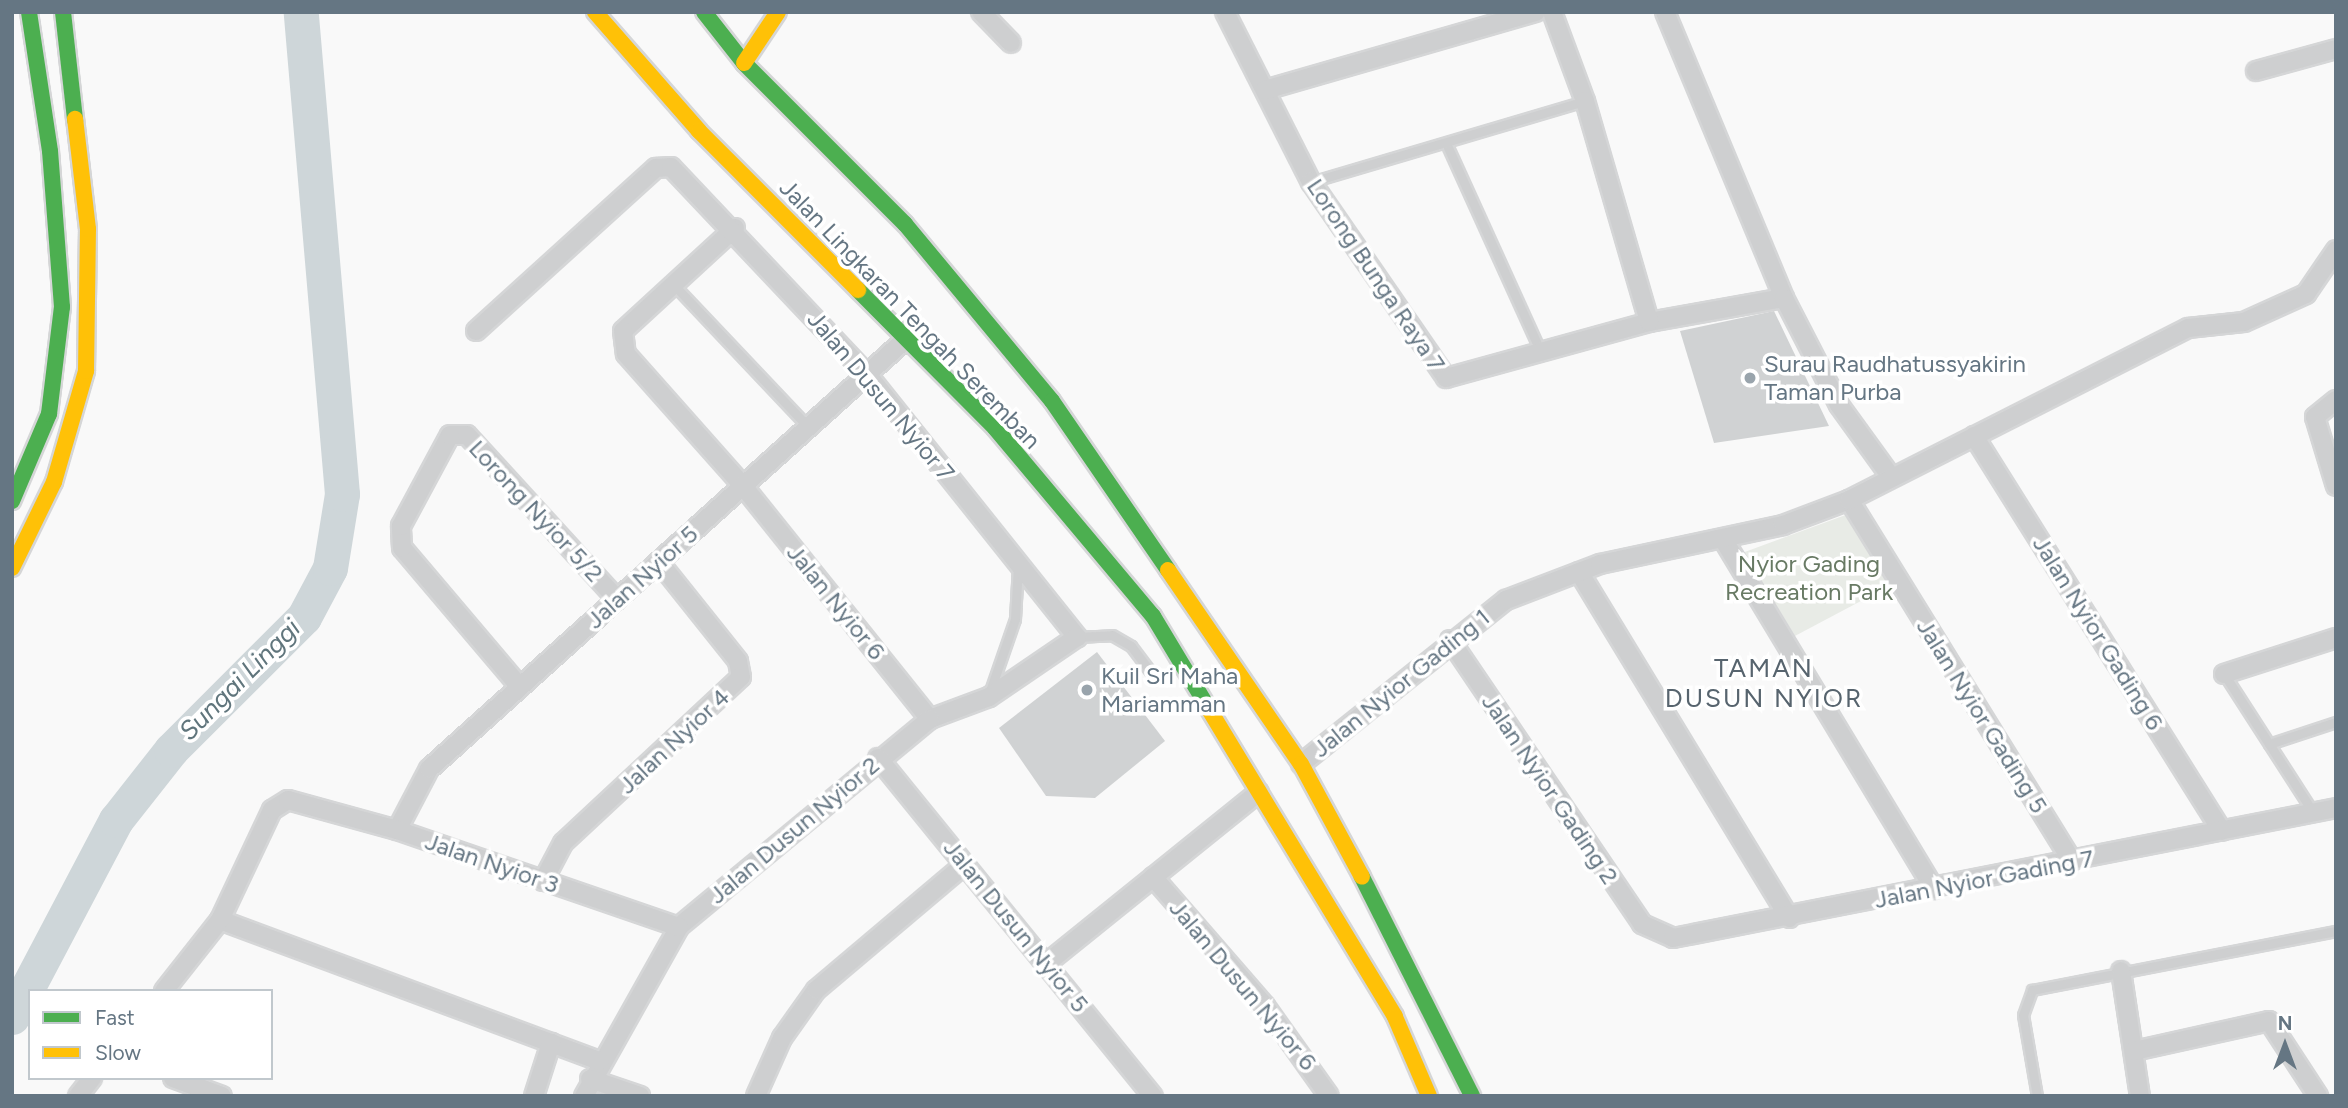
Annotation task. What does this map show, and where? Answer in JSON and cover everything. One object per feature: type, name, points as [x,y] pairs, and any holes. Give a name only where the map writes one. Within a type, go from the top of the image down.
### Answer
[{"type":"main road","points":[[12,501],[49,414],[62,307],[50,151],[29,12]]},
{"type":"main road","points":[[12,568],[54,482],[86,371],[88,229],[63,12]]},
{"type":"main road","name":"Jalan Lingkaran Tengah Seremban","points":[[595,12],[699,131],[995,428],[1153,616],[1395,1017],[1429,1096]]},
{"type":"main road","name":"Jalan Lingkaran Tengah Seremban","points":[[704,12],[744,63],[905,224],[1052,401],[1301,764],[1427,997],[1472,1096]]},
{"type":"main road","points":[[744,63],[778,12]]},
{"type":"street","points":[[981,12],[1012,43]]},
{"type":"street","name":"Lorong Bunga Raya 7","points":[[1225,12],[1311,182],[1446,378],[1649,322],[1784,298]]},
{"type":"street","points":[[1265,90],[1506,15],[1536,12]]},
{"type":"street","points":[[1552,12],[1585,101],[1649,322]]},
{"type":"street","points":[[1665,12],[1784,298],[1839,405],[1889,474]]},
{"type":"street","points":[[2256,71],[2336,49]]},
{"type":"street","name":"Jalan Dusun Nyior 7","points":[[476,331],[656,168],[671,167],[735,228],[867,374],[1077,637]]},
{"type":"street","points":[[673,284],[735,228]]},
{"type":"street","name":"Jalan Nyior Gading 1","points":[[1301,764],[1450,640],[1506,600],[1579,572],[1723,539],[1849,500],[1889,474],[1974,436],[2188,328],[2244,322],[2306,293],[2336,250]]},
{"type":"street","name":"Jalan Nyior 6","points":[[673,284],[623,331],[626,355],[743,486],[930,719]]},
{"type":"street","name":"Jalan Nyior 5","points":[[397,830],[429,769],[906,338]]},
{"type":"street","points":[[2336,400],[2315,417],[2336,486]]},
{"type":"street","name":"Lorong Nyior 5/2","points":[[520,687],[402,548],[401,526],[444,441],[467,435],[617,599]]},
{"type":"street","name":"Jalan Nyior Gading 6","points":[[1974,436],[2222,831]]},
{"type":"street","name":"Jalan Nyior Gading 5","points":[[1849,500],[2072,861]]},
{"type":"street","points":[[1723,539],[1934,889]]},
{"type":"street","name":"Jalan Nyior 4","points":[[543,881],[563,843],[741,677],[738,661],[659,562]]},
{"type":"street","points":[[1579,572],[1789,918]]},
{"type":"street","name":"Jalan Dusun Nyior 2","points":[[587,1087],[679,927],[878,758],[930,719],[989,696],[1077,637]]},
{"type":"street","points":[[2224,674],[2336,638]]},
{"type":"street","name":"Jalan Nyior Gading 2","points":[[1450,640],[1642,924],[1654,934]]},
{"type":"street","name":"Jalan Dusun Nyior 5","points":[[878,758],[1153,1096]]},
{"type":"street","points":[[1046,963],[1259,792]]},
{"type":"street","name":"Jalan Nyior 3","points":[[220,920],[272,810],[304,800],[679,927]]},
{"type":"street","name":"Jalan Nyior Gading 7","points":[[1654,934],[1673,938],[1789,918],[2336,808]]},
{"type":"street","points":[[756,1096],[800,1009],[965,864]]},
{"type":"street","name":"Jalan Dusun Nyior 6","points":[[1153,877],[1265,1006],[1329,1096]]},
{"type":"street","points":[[165,989],[220,920],[600,1061]]},
{"type":"street","points":[[2121,971],[2140,1096]]},
{"type":"street","points":[[2134,1051],[2269,1021],[2318,1096]]},
{"type":"street","points":[[534,1096],[551,1043]]},
{"type":"street","points":[[78,1096],[90,1080]]},
{"type":"street","points":[[178,1080],[222,1096]]},
{"type":"street","points":[[587,1087],[640,1096]]},
{"type":"lane","points":[[1311,182],[1585,101]]},
{"type":"lane","points":[[1446,143],[1541,352]]},
{"type":"lane","points":[[673,284],[808,427]]},
{"type":"lane","points":[[989,696],[1015,619],[1018,564]]},
{"type":"lane","points":[[1077,637],[1112,635],[1131,646],[1150,671]]},
{"type":"lane","points":[[2224,674],[2313,812]]},
{"type":"lane","points":[[2269,744],[2336,722]]},
{"type":"lane","points":[[2037,1096],[2025,999],[2048,985],[2336,931]]},
{"type":"green space","name":"Nyior Gading Recreation Park","points":[[1851,513],[1893,584],[1793,637],[1742,553]]},
{"type":"building","name":"Surau Raudhatussyakirin Taman Purba","points":[[1774,311],[1829,426],[1714,443],[1680,331]]},
{"type":"building","name":"Kuil Sri Maha Mariamman","points":[[1097,652],[1165,741],[1095,798],[1046,796],[999,728]]},
{"type":"waterway","name":"Sungai Linggi","points":[[12,1017],[116,820],[171,750],[304,617],[330,568],[342,494],[301,12]]},
{"type":"traffic: fast","points":[[12,501],[49,414],[62,307],[50,151],[29,12]]},
{"type":"traffic: fast","points":[[63,12],[75,119]]},
{"type":"traffic: fast","points":[[704,12],[744,63],[905,224],[1052,401],[1168,570]]},
{"type":"traffic: fast","points":[[858,290],[995,428],[1153,616],[1207,706]]},
{"type":"traffic: fast","points":[[1362,877],[1472,1096]]},
{"type":"traffic: slow","points":[[595,12],[699,131],[858,290]]},
{"type":"traffic: slow","points":[[744,63],[778,12]]},
{"type":"traffic: slow","points":[[12,568],[54,482],[86,371],[88,229],[75,119]]},
{"type":"traffic: slow","points":[[1168,570],[1301,764],[1362,877]]},
{"type":"traffic: slow","points":[[1207,706],[1395,1017],[1429,1096]]},
{"type":"place","name":"Surau Raudhatussyakirin Taman Purba","points":[[1750,378]]},
{"type":"place","name":"Kuil Sri Maha Mariamman","points":[[1087,690]]},
{"type":"district","name":"TAMAN DUSUN NYIOR","points":[[1764,684]]}]
